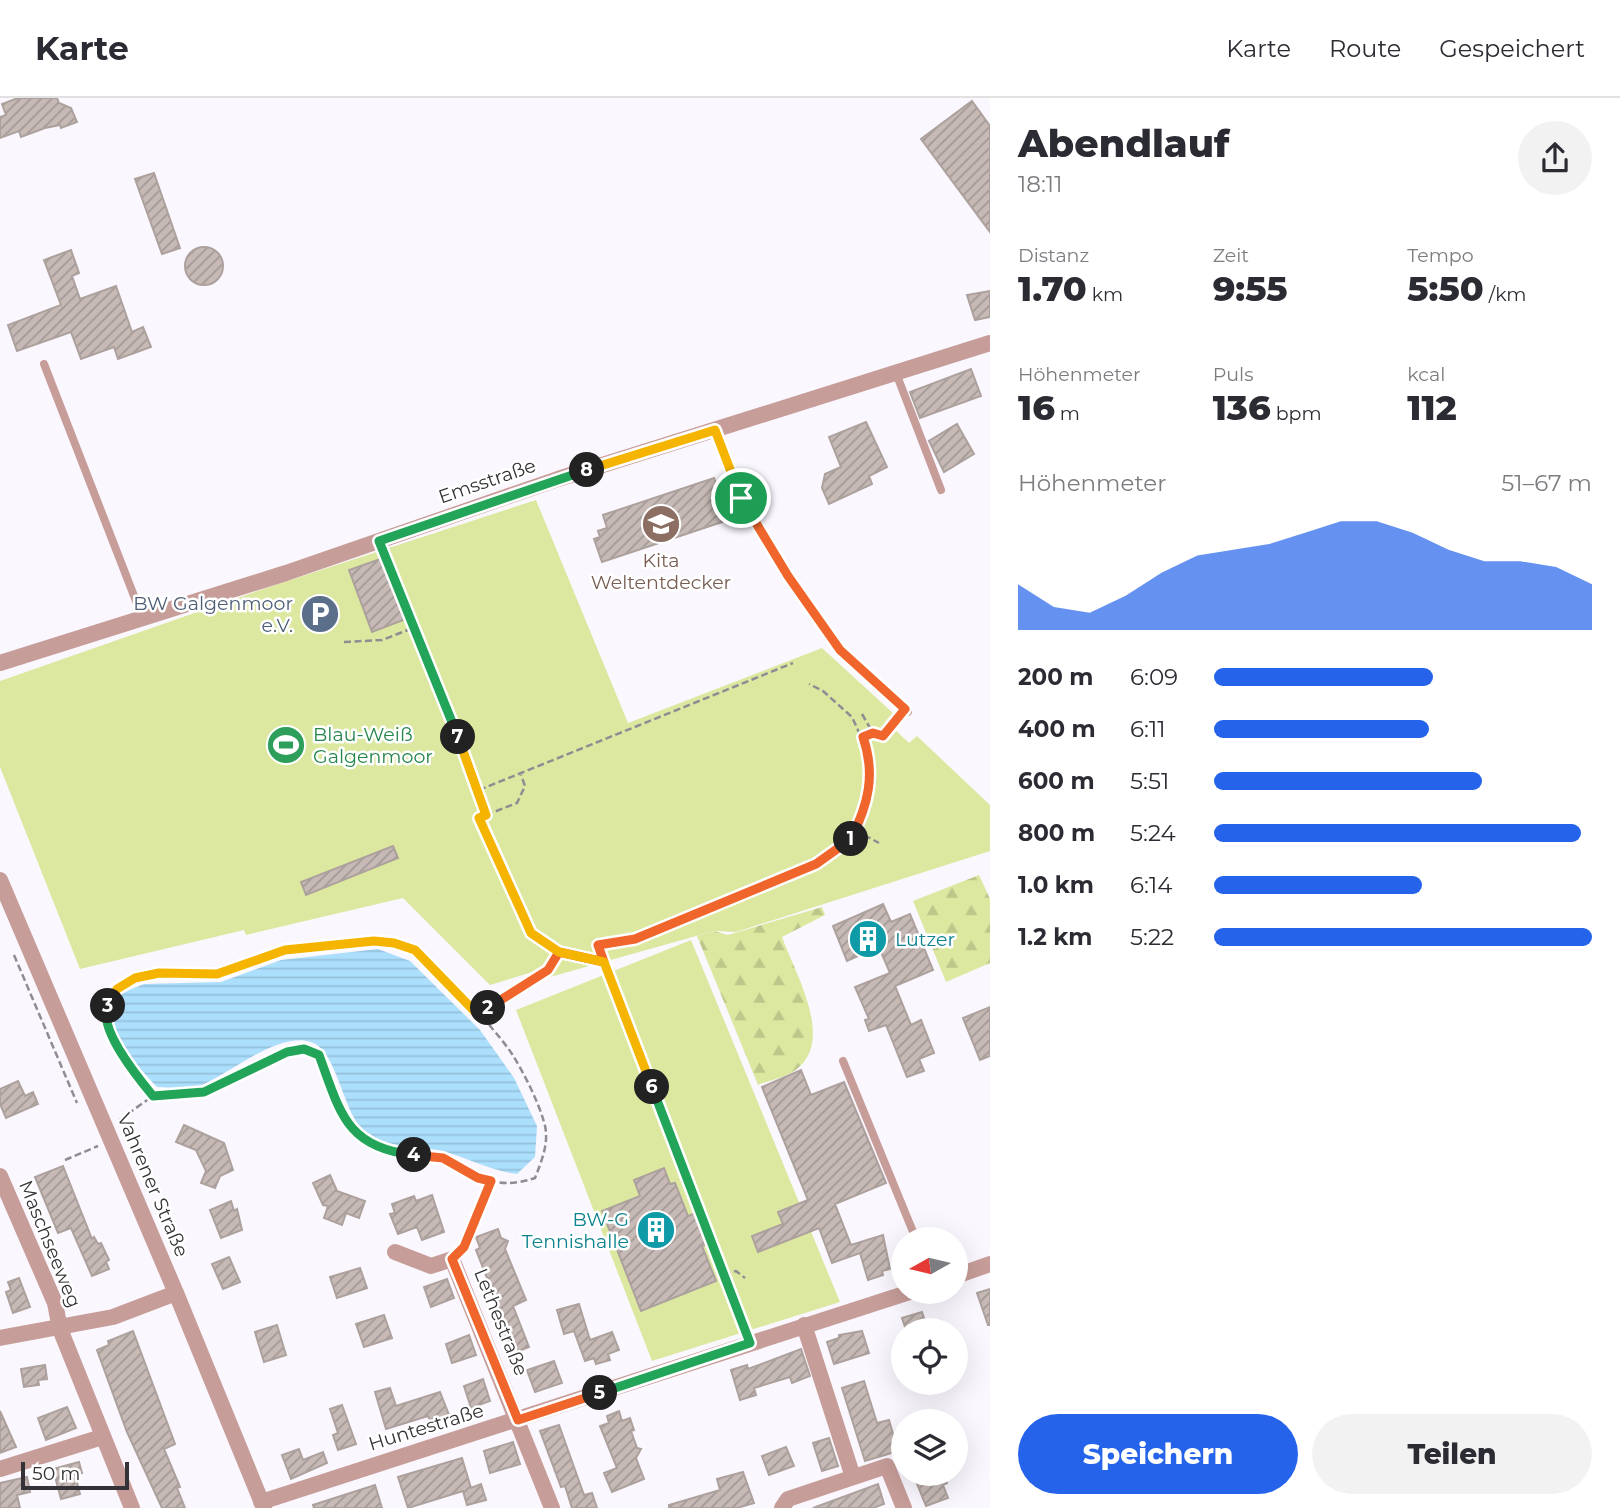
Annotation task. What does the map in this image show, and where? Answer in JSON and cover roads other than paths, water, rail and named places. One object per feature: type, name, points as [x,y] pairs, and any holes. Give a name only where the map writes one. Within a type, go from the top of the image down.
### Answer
[{"type":"street","name":"Emsstraße","points":[[0,663],[144,619],[715,430],[990,343]]},
{"type":"street","name":"Vahrener Straße","points":[[0,880],[176,1293],[262,1505]]},
{"type":"street","name":"Maschseeweg","points":[[0,1175],[55,1303],[60,1329],[132,1508]]},
{"type":"street","name":"Lethestraße","points":[[395,1252],[431,1266],[452,1259],[552,1508]]},
{"type":"street","points":[[968,1272],[990,1264]]},
{"type":"street","points":[[0,1338],[60,1329],[113,1317],[176,1293]]},
{"type":"street","name":"Huntestraße","points":[[262,1505],[891,1298]]},
{"type":"street","points":[[804,1325],[853,1477]]},
{"type":"street","points":[[0,1469],[103,1437]]},
{"type":"street","points":[[782,1508],[788,1499],[887,1466],[904,1508]]},
{"type":"lane","points":[[44,364],[144,619]]},
{"type":"lane","points":[[896,373],[941,490]]},
{"type":"lane","points":[[715,430],[741,498],[788,576],[840,650],[906,711]]},
{"type":"lane","points":[[843,1060],[911,1227]]},
{"type":"water","points":[[378,949],[410,961],[480,1030],[514,1078],[537,1126],[535,1157],[517,1174],[496,1170],[442,1151],[391,1144],[365,1132],[351,1111],[328,1057],[311,1042],[298,1040],[269,1048],[200,1086],[185,1089],[157,1087],[127,1051],[116,1030],[114,1008],[122,993],[144,984],[221,982],[281,960]]},
{"type":"place","name":"Kita Weltentdecker","points":[[661,524]]},
{"type":"place","name":"BW Galgenmoor e.V.","points":[[320,614]]},
{"type":"place","name":"Blau-Weiß Galgenmoor","points":[[286,745]]},
{"type":"place","name":"Lutzer","points":[[868,939]]},
{"type":"place","name":"BW-G Tennishalle","points":[[656,1230]]}]
